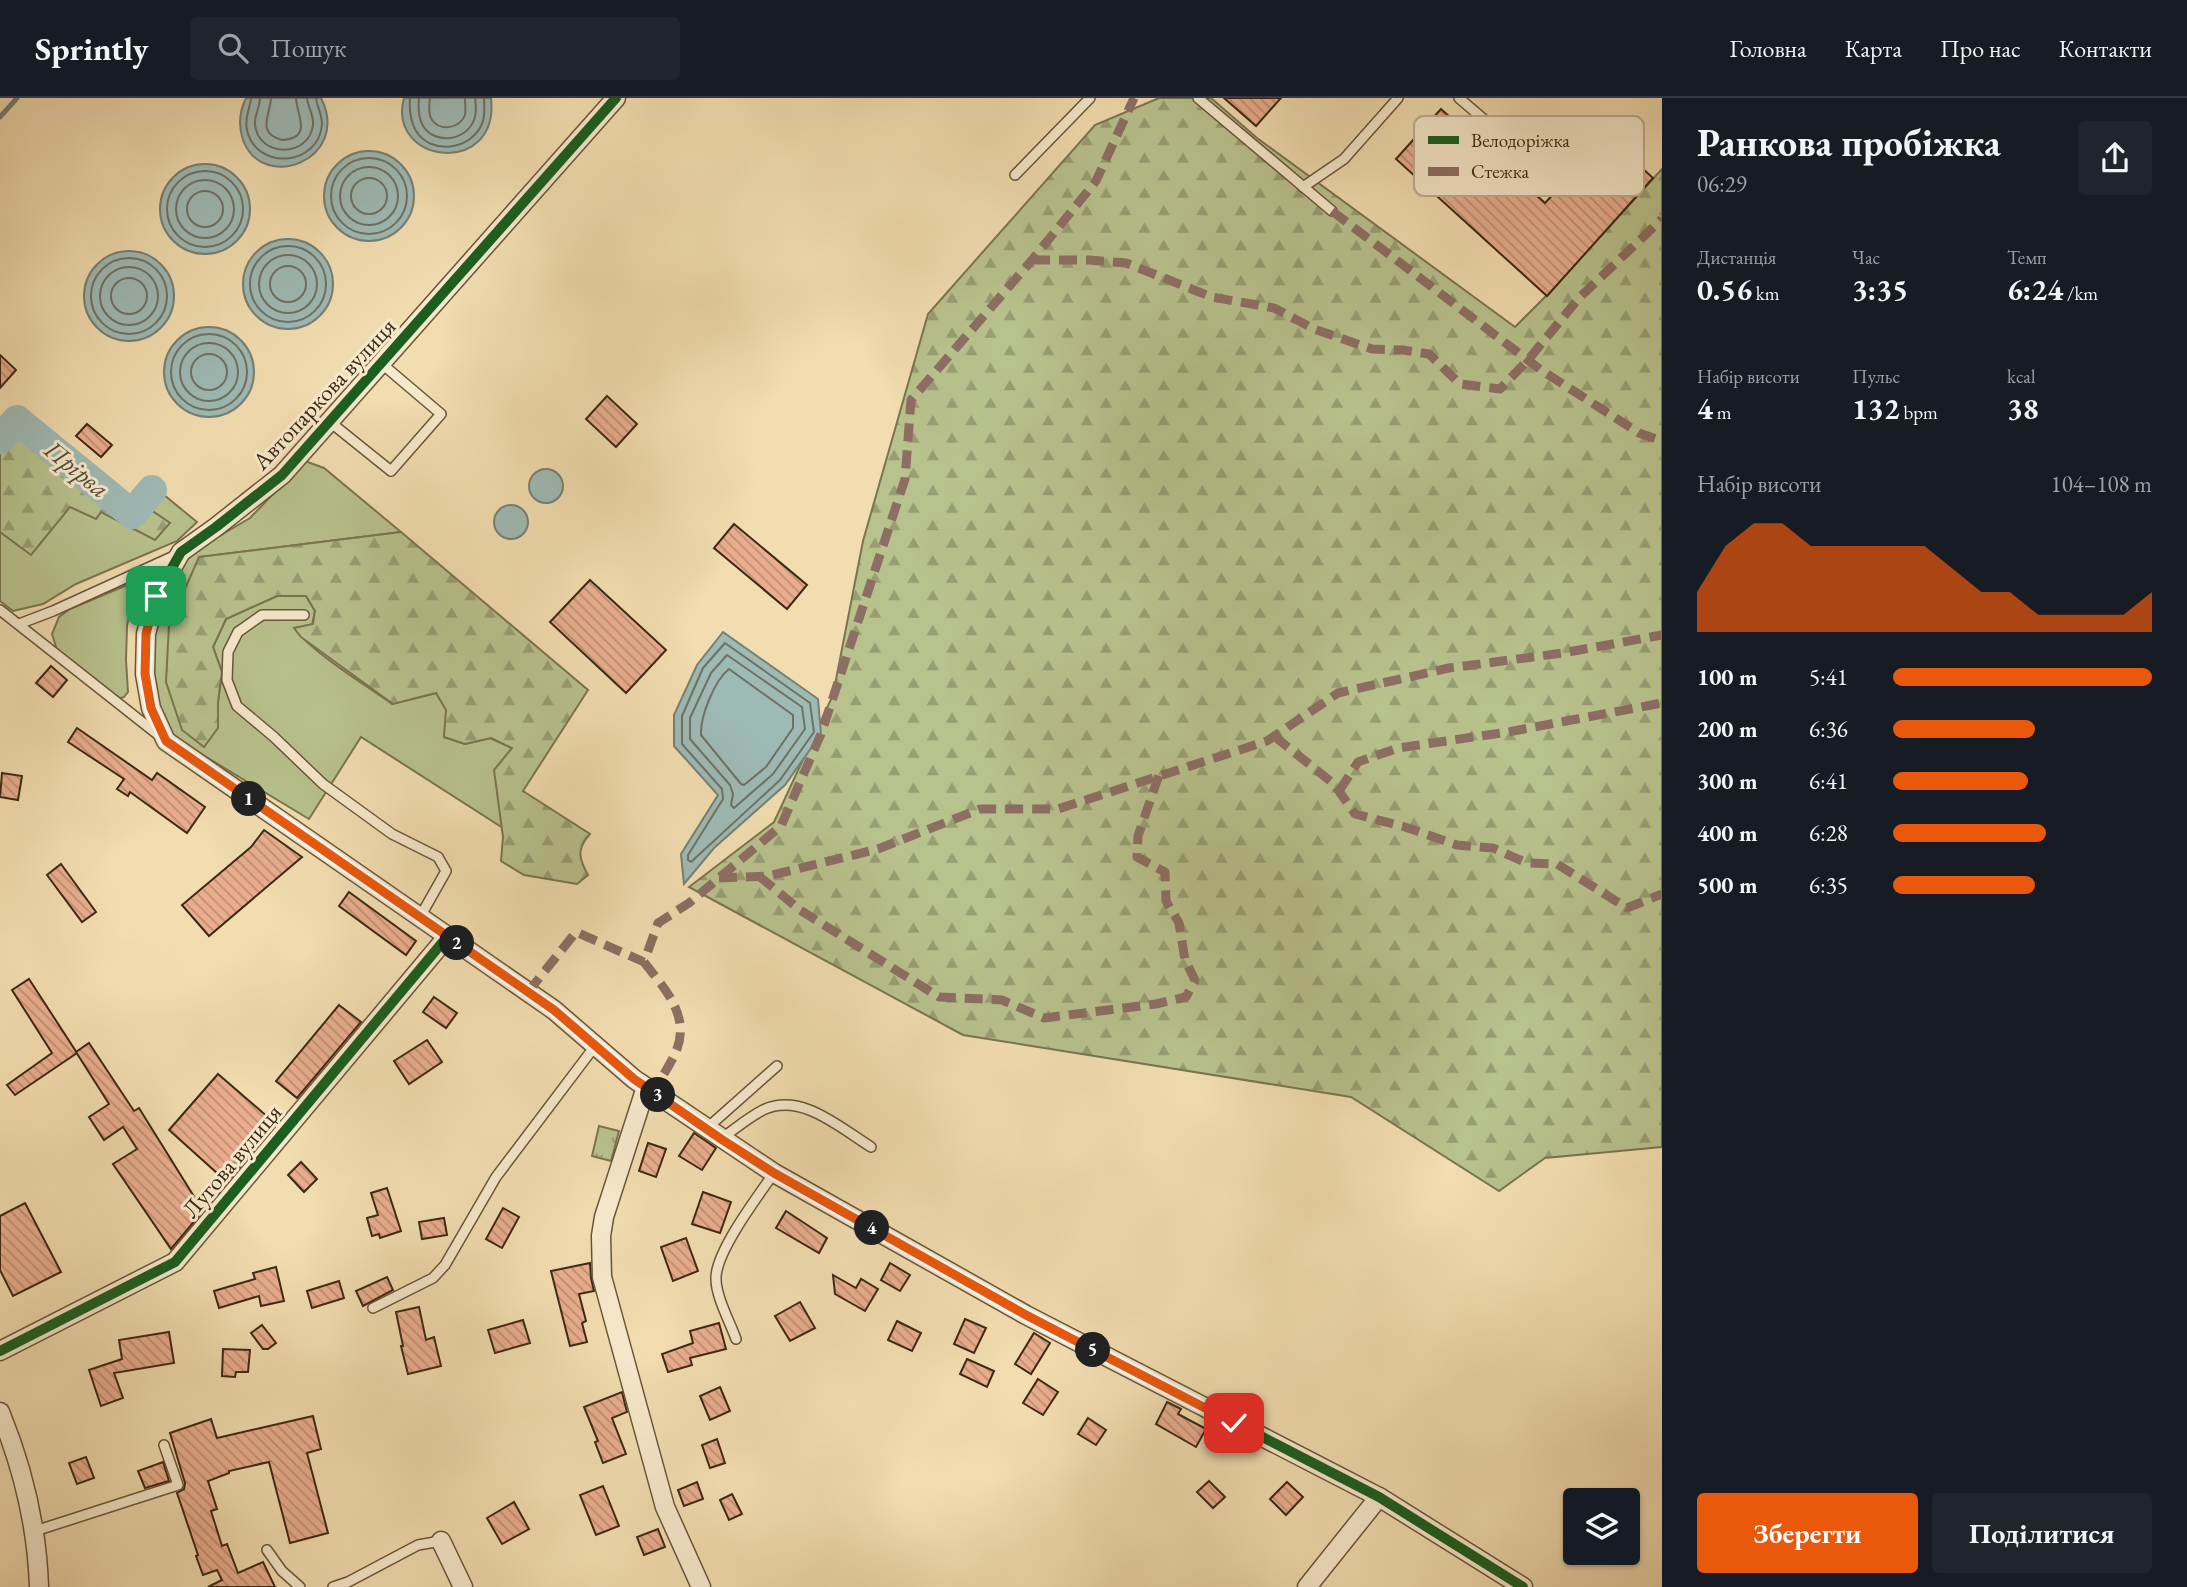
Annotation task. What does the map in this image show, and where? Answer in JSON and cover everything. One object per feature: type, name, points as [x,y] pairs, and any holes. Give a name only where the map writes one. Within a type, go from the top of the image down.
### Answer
[{"type":"street","name":"Автопаркова вулиця","points":[[166,741],[151,708],[145,674],[146,634],[156,596],[181,552],[282,475],[616,98]]},
{"type":"street","points":[[166,741],[554,1010],[646,1087],[774,1173],[1026,1315],[1379,1497],[1523,1587]]},
{"type":"street","name":"Лугова вулиця","points":[[0,1351],[175,1262],[447,937]]},
{"type":"street","points":[[646,1087],[604,1217],[601,1236],[602,1277],[665,1507],[701,1587]]},
{"type":"street","points":[[0,1412],[23,1482],[35,1531],[39,1587]]},
{"type":"street","points":[[1307,1587],[1379,1497]]},
{"type":"street","points":[[441,1541],[463,1587]]},
{"type":"lane","points":[[1015,175],[1090,98]]},
{"type":"lane","points":[[1198,98],[1332,211]]},
{"type":"lane","points":[[1303,187],[1344,159],[1398,98]]},
{"type":"lane","points":[[1459,98],[1480,116]]},
{"type":"lane","points":[[330,422],[391,471],[441,414],[381,363]]},
{"type":"lane","points":[[19,624],[181,552]]},
{"type":"lane","points":[[0,610],[166,741]]},
{"type":"lane","points":[[303,615],[262,615],[238,632],[228,652],[228,680],[237,706],[274,737],[323,785],[392,834],[438,858],[446,871],[420,918]]},
{"type":"lane","points":[[373,1308],[438,1274],[496,1177],[596,1046]]},
{"type":"lane","points":[[713,1134],[777,1066]]},
{"type":"lane","points":[[713,1134],[762,1110],[786,1103],[810,1110],[871,1147]]},
{"type":"lane","points":[[736,1339],[717,1290],[719,1263],[774,1173]]},
{"type":"lane","points":[[35,1531],[178,1485],[164,1446]]},
{"type":"lane","points":[[333,1587],[348,1582],[418,1545],[441,1541]]},
{"type":"lane","points":[[267,1550],[282,1571],[300,1587]]},
{"type":"green space","points":[[1159,98],[1211,98],[1257,138],[1515,327],[1637,196],[1644,196],[1644,189],[1662,169],[1662,1147],[1545,1158],[1499,1191],[1351,1097],[963,1035],[689,887],[774,822],[833,695],[863,541],[928,314],[1095,125]]},
{"type":"green space","points":[[9,412],[170,523],[155,540],[101,512],[96,519],[70,507],[31,555],[0,532],[0,421]]},
{"type":"green space","points":[[38,428],[147,515],[164,495],[197,522],[177,541],[76,584],[43,604],[13,611],[0,601],[0,472]]},
{"type":"green space","points":[[305,461],[324,468],[401,532],[199,557],[218,728],[222,672],[213,647],[226,619],[277,596],[306,596],[315,611],[312,625],[295,628],[312,647],[340,668],[392,704],[436,693],[447,710],[444,737],[465,744],[490,738],[512,748],[501,810],[503,828],[361,737],[309,819],[173,737],[153,691],[151,653],[162,601],[187,558],[250,518]]},
{"type":"green space","points":[[401,532],[588,690],[523,791],[590,834],[580,854],[588,875],[577,884],[524,875],[501,861],[503,837],[494,770],[512,748],[491,738],[465,744],[444,737],[446,710],[436,693],[393,704],[301,637],[294,628],[313,624],[315,611],[306,596],[277,596],[226,619],[213,647],[222,672],[218,728],[204,747],[182,730],[166,682],[169,625],[199,557]]},
{"type":"green space","points":[[127,585],[134,590],[127,626],[128,692],[118,699],[57,650],[52,634],[59,617],[70,609]]},
{"type":"green space","points":[[599,1126],[619,1131],[611,1161],[592,1156]]},
{"type":"water","points":[[246,98],[321,98],[327,120],[325,138],[315,152],[301,162],[285,167],[268,165],[253,156],[243,140],[240,119]]},
{"type":"water","points":[[404,98],[491,98],[489,124],[479,141],[463,151],[444,153],[426,148],[411,137],[403,120]]},
{"type":"water","points":[[369,151],[386,155],[401,164],[410,179],[414,196],[410,213],[401,228],[386,237],[369,241],[352,237],[337,228],[328,213],[324,196],[328,179],[337,164],[352,155]]},
{"type":"water","points":[[205,164],[222,168],[237,177],[246,192],[250,209],[246,226],[237,241],[222,250],[205,254],[188,250],[173,241],[164,226],[160,209],[164,192],[173,177],[188,168]]},
{"type":"water","points":[[288,239],[305,243],[320,252],[329,267],[333,284],[329,301],[320,316],[305,325],[288,329],[271,325],[256,316],[247,301],[243,284],[247,267],[256,252],[271,243]]},
{"type":"water","points":[[129,251],[146,255],[161,264],[170,279],[174,296],[170,313],[161,328],[146,337],[129,341],[112,337],[97,328],[88,313],[84,296],[88,279],[97,264],[112,255]]},
{"type":"water","points":[[209,327],[226,331],[241,340],[250,355],[254,372],[250,389],[241,404],[226,413],[209,417],[192,413],[177,404],[168,389],[164,372],[168,355],[177,340],[192,331]]},
{"type":"water","points":[[546,469],[558,474],[563,486],[558,498],[546,503],[534,498],[529,486],[534,474]]},
{"type":"water","points":[[511,505],[523,510],[528,522],[523,534],[511,539],[499,534],[494,522],[499,510]]},
{"type":"water","points":[[723,632],[818,699],[821,734],[785,785],[714,848],[684,884],[681,854],[718,795],[674,746],[674,715],[697,665]]},
{"type":"building","points":[[1224,98],[1281,98],[1256,126]]},
{"type":"building","points":[[1441,109],[1449,116],[1435,116]]},
{"type":"building","points":[[1414,139],[1414,175],[1396,159]]},
{"type":"building","points":[[1644,170],[1653,178],[1644,188]]},
{"type":"building","points":[[1437,196],[1537,196],[1545,203],[1551,196],[1637,196],[1547,296]]},
{"type":"building","points":[[0,355],[16,370],[0,388]]},
{"type":"building","points":[[607,396],[637,424],[616,447],[586,419]]},
{"type":"building","points":[[87,424],[112,445],[101,457],[76,436]]},
{"type":"building","points":[[734,524],[807,585],[787,609],[714,548]]},
{"type":"building","points":[[590,580],[666,650],[626,693],[550,622]]},
{"type":"building","points":[[51,666],[67,680],[53,697],[36,683]]},
{"type":"building","points":[[77,728],[152,780],[157,773],[205,807],[187,833],[130,792],[128,796],[117,789],[124,779],[68,742]]},
{"type":"building","points":[[2,773],[22,776],[18,800],[0,797]]},
{"type":"building","points":[[264,830],[302,857],[209,936],[182,905],[251,847]]},
{"type":"building","points":[[61,864],[96,912],[82,922],[47,875]]},
{"type":"building","points":[[349,892],[416,941],[406,955],[339,906]]},
{"type":"building","points":[[29,979],[77,1053],[15,1095],[7,1085],[52,1053],[12,990]]},
{"type":"building","points":[[434,997],[457,1013],[446,1028],[423,1012]]},
{"type":"building","points":[[339,1005],[361,1022],[297,1098],[276,1081]]},
{"type":"building","points":[[427,1040],[442,1062],[409,1084],[394,1061]]},
{"type":"building","points":[[89,1043],[134,1111],[139,1108],[203,1211],[171,1249],[113,1164],[137,1149],[123,1127],[104,1140],[89,1117],[109,1104],[76,1052]]},
{"type":"building","points":[[218,1074],[276,1124],[227,1182],[169,1130]]},
{"type":"building","points":[[694,1133],[716,1148],[702,1170],[679,1156]]},
{"type":"building","points":[[648,1143],[666,1149],[656,1177],[639,1171]]},
{"type":"building","points":[[301,1162],[317,1179],[304,1192],[288,1175]]},
{"type":"building","points":[[387,1188],[401,1231],[380,1238],[379,1234],[372,1236],[367,1218],[378,1215],[371,1193]]},
{"type":"building","points":[[703,1192],[731,1202],[720,1233],[692,1224]]},
{"type":"building","points":[[25,1203],[61,1272],[13,1296],[0,1270],[0,1216]]},
{"type":"building","points":[[503,1208],[519,1217],[502,1248],[486,1239]]},
{"type":"building","points":[[786,1211],[827,1238],[819,1253],[776,1228]]},
{"type":"building","points":[[444,1218],[447,1235],[422,1239],[419,1222]]},
{"type":"building","points":[[686,1238],[698,1271],[673,1281],[661,1247]]},
{"type":"building","points":[[590,1263],[594,1291],[579,1294],[586,1321],[582,1323],[587,1342],[570,1346],[551,1271]]},
{"type":"building","points":[[890,1263],[910,1275],[900,1291],[881,1280]]},
{"type":"building","points":[[276,1267],[284,1301],[261,1306],[259,1296],[219,1308],[214,1291],[255,1279],[253,1273]]},
{"type":"building","points":[[833,1275],[856,1288],[861,1279],[878,1289],[865,1311],[835,1294]]},
{"type":"building","points":[[387,1277],[393,1290],[363,1306],[356,1291]]},
{"type":"building","points":[[339,1281],[344,1298],[312,1308],[307,1291]]},
{"type":"building","points":[[800,1302],[815,1328],[790,1341],[775,1316]]},
{"type":"building","points":[[419,1307],[426,1340],[434,1337],[441,1366],[408,1374],[396,1312]]},
{"type":"building","points":[[965,1319],[986,1328],[974,1353],[954,1344]]},
{"type":"building","points":[[523,1320],[530,1343],[495,1353],[488,1330]]},
{"type":"building","points":[[897,1321],[921,1333],[912,1351],[888,1340]]},
{"type":"building","points":[[719,1323],[726,1349],[690,1358],[692,1365],[668,1372],[662,1354],[693,1343],[690,1331]]},
{"type":"building","points":[[262,1325],[276,1343],[268,1349],[263,1349],[251,1333]]},
{"type":"building","points":[[169,1332],[174,1363],[114,1373],[123,1398],[101,1406],[89,1370],[122,1359],[119,1340]]},
{"type":"building","points":[[1034,1333],[1050,1343],[1031,1374],[1015,1364]]},
{"type":"building","points":[[223,1349],[250,1350],[248,1372],[236,1372],[235,1377],[222,1376]]},
{"type":"building","points":[[967,1359],[994,1371],[987,1387],[960,1374]]},
{"type":"building","points":[[1038,1379],[1058,1392],[1043,1415],[1023,1403]]},
{"type":"building","points":[[720,1387],[730,1411],[710,1420],[700,1396]]},
{"type":"building","points":[[622,1392],[627,1412],[612,1418],[626,1454],[603,1463],[595,1442],[598,1441],[584,1407]]},
{"type":"building","points":[[1167,1402],[1181,1409],[1178,1414],[1206,1429],[1196,1447],[1156,1424]]},
{"type":"building","points":[[313,1416],[321,1449],[307,1453],[328,1533],[290,1543],[269,1462],[229,1471],[208,1481],[217,1509],[211,1511],[222,1546],[227,1544],[238,1573],[263,1562],[275,1587],[208,1587],[222,1580],[217,1570],[203,1575],[196,1556],[198,1555],[177,1493],[184,1489],[185,1483],[170,1433],[211,1419],[217,1438]]},
{"type":"building","points":[[1088,1418],[1106,1430],[1096,1445],[1078,1434]]},
{"type":"building","points":[[717,1439],[725,1463],[710,1468],[702,1445]]},
{"type":"building","points":[[86,1457],[94,1478],[77,1484],[69,1463]]},
{"type":"building","points":[[163,1462],[169,1481],[145,1488],[138,1471]]},
{"type":"building","points":[[1209,1481],[1225,1497],[1213,1508],[1197,1492]]},
{"type":"building","points":[[697,1482],[703,1499],[684,1506],[678,1490]]},
{"type":"building","points":[[1287,1482],[1303,1497],[1286,1515],[1270,1499]]},
{"type":"building","points":[[603,1486],[619,1526],[596,1535],[580,1495]]},
{"type":"building","points":[[732,1494],[742,1514],[729,1520],[720,1500]]},
{"type":"building","points":[[514,1502],[529,1529],[502,1544],[487,1518]]},
{"type":"building","points":[[658,1529],[665,1547],[644,1555],[637,1537]]},
{"type":"waterway","points":[[0,117],[17,98]]},
{"type":"waterway","name":"Прірва","points":[[0,439],[17,420],[132,514],[152,490]]},
{"type":"marked path","points":[[528,992],[576,932],[644,962],[658,923],[689,903],[781,826],[821,734],[905,479],[911,400],[1096,181],[1134,98]]},
{"type":"marked path","points":[[1332,211],[1541,370],[1639,433],[1662,441]]},
{"type":"marked path","points":[[1032,260],[1126,263],[1212,297],[1274,308],[1314,329],[1372,349],[1429,354],[1460,384],[1500,389],[1528,360],[1579,298],[1662,219]]},
{"type":"marked path","points":[[719,878],[768,876],[878,849],[980,809],[1058,809],[1267,741],[1338,693],[1449,668],[1563,653],[1662,635]]},
{"type":"marked path","points":[[1339,791],[1358,762],[1398,748],[1508,732],[1662,703]]},
{"type":"marked path","points":[[1274,736],[1334,784],[1355,814],[1405,827],[1457,845],[1493,848],[1527,863],[1557,864],[1627,908],[1662,894]]},
{"type":"marked path","points":[[759,876],[800,910],[939,997],[1002,1000],[1044,1018],[1156,1004],[1186,997],[1195,980],[1185,960],[1179,923],[1166,901],[1165,872],[1137,857],[1138,836],[1159,775]]},
{"type":"marked path","points":[[644,962],[666,991],[680,1024],[677,1049],[653,1092]]},
{"type":"cycle path","points":[[616,98],[282,475],[181,552],[156,596],[146,634],[145,674],[151,708],[166,741],[554,1010],[634,1079],[774,1173],[1026,1315],[1379,1497],[1523,1587]]},
{"type":"cycle path","points":[[0,1351],[175,1262],[447,937]]},
{"type":"route","points":[[156,596],[146,634],[145,674],[151,708],[166,741],[554,1010],[634,1079],[774,1173],[1026,1315],[1234,1423]]}]
